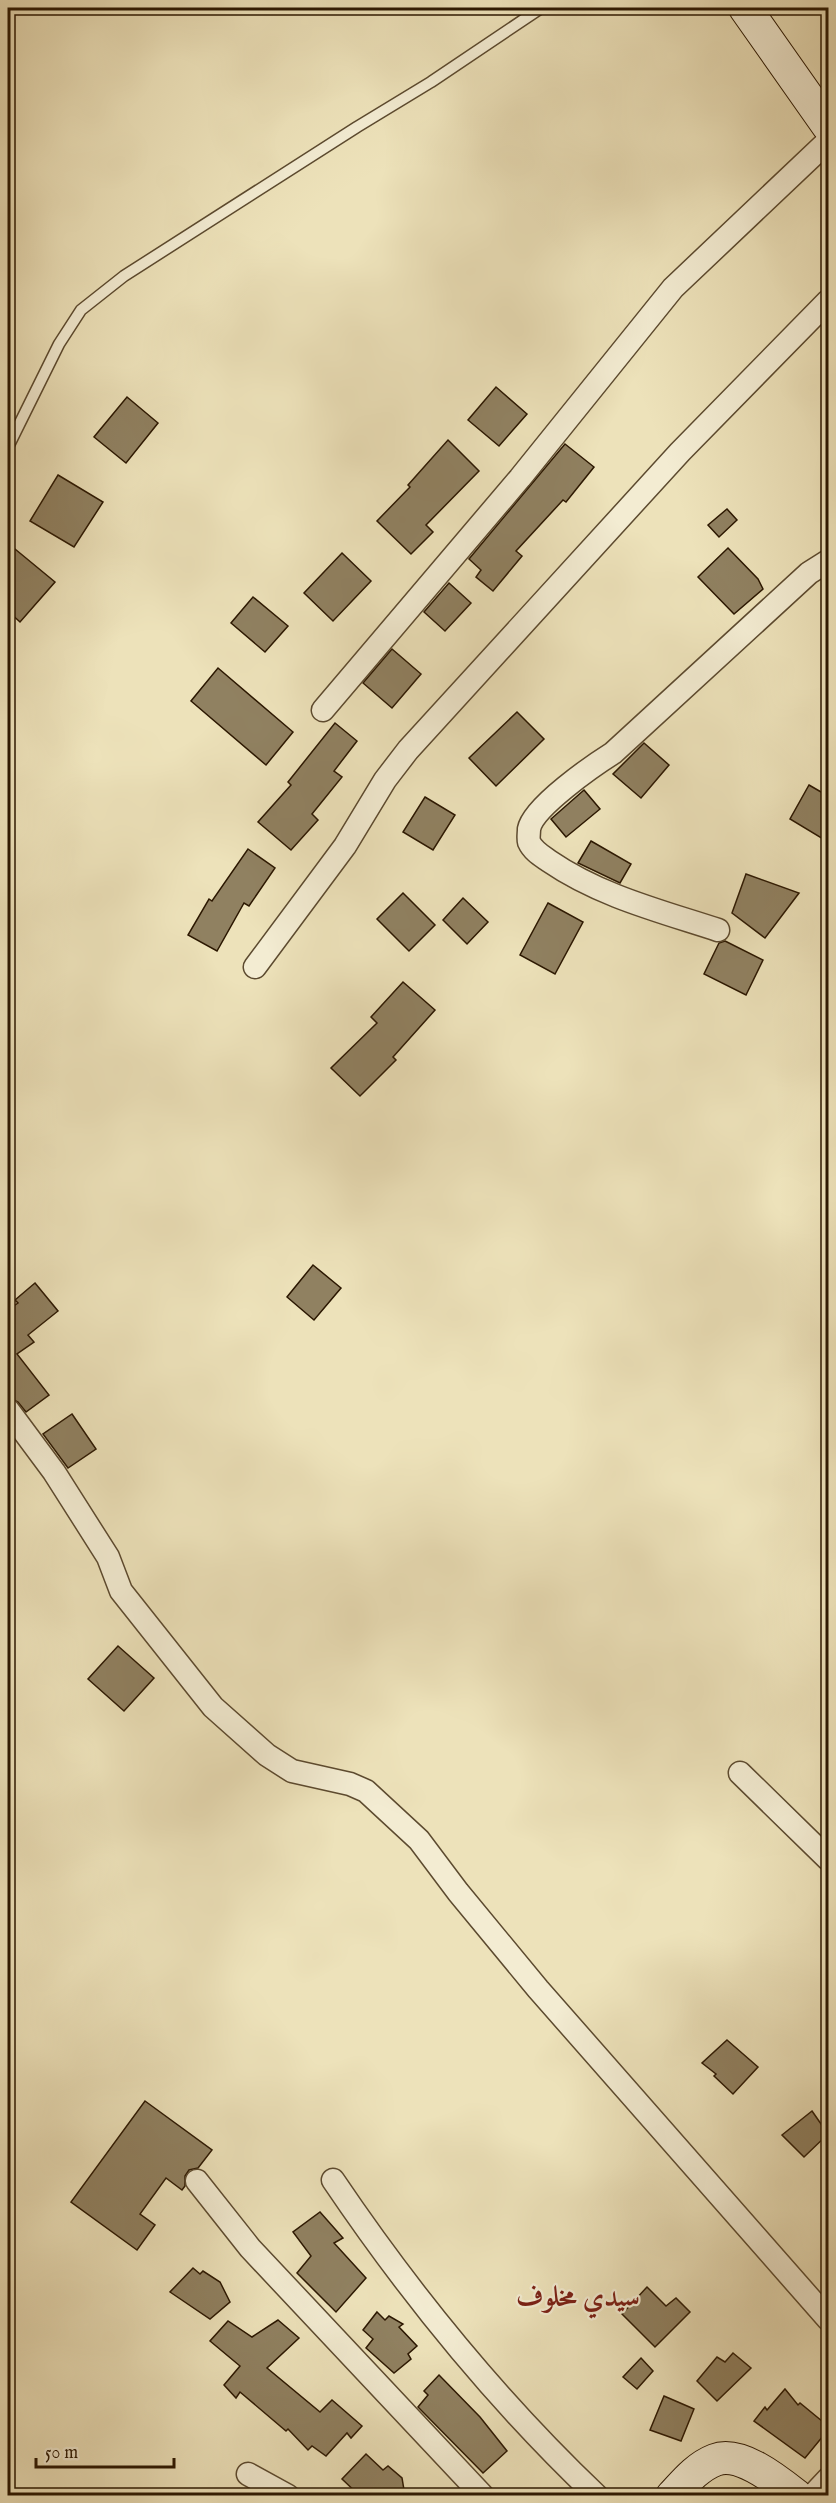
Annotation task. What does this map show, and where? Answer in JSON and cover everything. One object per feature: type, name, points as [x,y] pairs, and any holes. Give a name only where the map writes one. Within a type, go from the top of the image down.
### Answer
[{"type":"street","points":[[745,8],[828,126]]},
{"type":"street","points":[[323,710],[526,470],[673,288],[828,141]]},
{"type":"street","points":[[255,967],[345,846],[385,780],[408,750],[680,452],[828,301]]},
{"type":"street","points":[[718,930],[602,891],[567,874],[536,852],[528,841],[530,826],[543,808],[586,769],[613,753],[809,573],[828,561]]},
{"type":"street","points":[[8,1410],[60,1482],[108,1557],[121,1591],[213,1707],[267,1755],[292,1771],[350,1784],[366,1791],[419,1839],[458,1892],[538,1989],[828,2319]]},
{"type":"street","points":[[740,1773],[828,1859]]},
{"type":"street","points":[[333,2180],[380,2249],[435,2322],[490,2384],[597,2496]]},
{"type":"street","points":[[197,2181],[250,2248],[483,2496]]},
{"type":"street","points":[[672,2496],[700,2468],[716,2460],[728,2458],[769,2475],[797,2496]]},
{"type":"street","points":[[248,2474],[288,2496]]},
{"type":"street","points":[[812,2496],[828,2479]]},
{"type":"lane","points":[[8,447],[59,345],[81,310],[124,276],[431,82],[541,8]]},
{"type":"building","points":[[496,387],[527,414],[499,446],[468,420]]},
{"type":"building","points":[[127,397],[158,423],[126,463],[94,437]]},
{"type":"building","points":[[448,440],[479,471],[426,525],[433,532],[411,554],[377,521],[410,487],[408,485]]},
{"type":"building","points":[[565,444],[594,467],[566,502],[563,500],[516,551],[522,556],[493,591],[476,577],[481,570],[469,559]]},
{"type":"building","points":[[58,475],[103,502],[74,547],[30,521]]},
{"type":"building","points":[[727,509],[737,520],[719,537],[708,525]]},
{"type":"building","points":[[728,548],[758,579],[763,589],[734,614],[698,577]]},
{"type":"building","points":[[15,549],[55,582],[20,622],[8,611],[8,558]]},
{"type":"building","points":[[342,553],[371,581],[333,621],[304,593]]},
{"type":"building","points":[[449,583],[471,603],[445,631],[424,612]]},
{"type":"building","points":[[253,597],[288,626],[265,652],[231,623]]},
{"type":"building","points":[[392,649],[421,674],[392,708],[363,683]]},
{"type":"building","points":[[218,668],[293,732],[266,765],[191,701]]},
{"type":"building","points":[[517,712],[544,739],[496,786],[469,758]]},
{"type":"building","points":[[335,723],[357,741],[334,771],[342,777],[312,814],[318,820],[291,850],[258,822],[291,785],[288,782]]},
{"type":"building","points":[[644,743],[669,765],[641,798],[613,774]]},
{"type":"building","points":[[809,785],[828,796],[828,842],[790,819]]},
{"type":"building","points":[[584,790],[600,809],[566,837],[551,819]]},
{"type":"building","points":[[425,797],[455,815],[433,850],[403,832]]},
{"type":"building","points":[[591,841],[631,864],[620,883],[578,863]]},
{"type":"building","points":[[248,849],[275,868],[249,906],[244,903],[217,951],[188,935],[209,899],[212,901]]},
{"type":"building","points":[[746,874],[799,893],[765,938],[732,913]]},
{"type":"building","points":[[403,893],[435,925],[409,951],[377,919]]},
{"type":"building","points":[[463,898],[488,922],[467,944],[443,920]]},
{"type":"building","points":[[548,903],[583,922],[555,974],[520,955]]},
{"type":"building","points":[[725,941],[763,960],[746,995],[704,974],[719,943]]},
{"type":"building","points":[[403,982],[435,1010],[393,1057],[396,1060],[360,1096],[331,1068],[377,1023],[371,1017]]},
{"type":"building","points":[[313,1265],[341,1288],[314,1320],[287,1297]]},
{"type":"building","points":[[35,1283],[58,1311],[28,1335],[34,1342],[17,1354],[49,1395],[26,1412],[18,1402],[8,1397],[8,1310],[18,1303],[15,1300]]},
{"type":"building","points":[[72,1414],[96,1449],[68,1468],[43,1434]]},
{"type":"building","points":[[118,1646],[154,1678],[124,1711],[88,1679]]},
{"type":"building","points":[[727,2040],[758,2067],[733,2094],[714,2076],[716,2074],[702,2063]]},
{"type":"building","points":[[145,2101],[212,2150],[198,2168],[189,2170],[182,2190],[166,2178],[140,2214],[155,2225],[137,2250],[71,2202]]},
{"type":"building","points":[[812,2111],[828,2134],[804,2157],[782,2135]]},
{"type":"building","points":[[320,2212],[343,2238],[334,2243],[366,2278],[336,2312],[297,2273],[311,2256],[293,2232]]},
{"type":"building","points":[[193,2268],[200,2274],[203,2271],[220,2282],[230,2302],[210,2319],[170,2292]]},
{"type":"building","points":[[647,2287],[666,2306],[676,2298],[690,2312],[655,2347],[622,2314]]},
{"type":"building","points":[[377,2312],[385,2320],[389,2316],[403,2324],[399,2327],[417,2346],[408,2354],[411,2359],[394,2373],[366,2348],[373,2339],[363,2330]]},
{"type":"building","points":[[278,2320],[299,2338],[267,2368],[320,2412],[332,2400],[362,2426],[351,2438],[347,2433],[326,2456],[312,2446],[308,2450],[288,2429],[286,2431],[240,2392],[236,2398],[224,2385],[240,2366],[210,2341],[228,2321],[252,2337]]},
{"type":"building","points":[[733,2353],[751,2368],[717,2401],[697,2381],[717,2357],[725,2362]]},
{"type":"building","points":[[641,2358],[653,2371],[637,2389],[623,2377]]},
{"type":"building","points":[[439,2375],[480,2417],[507,2451],[483,2473],[418,2407],[428,2395],[424,2391]]},
{"type":"building","points":[[785,2389],[798,2405],[800,2403],[828,2426],[828,2430],[805,2458],[754,2421],[765,2407],[767,2410]]},
{"type":"building","points":[[664,2396],[694,2409],[681,2441],[650,2430]]},
{"type":"building","points":[[366,2454],[383,2470],[388,2466],[402,2478],[405,2496],[360,2496],[342,2479]]},
{"type":"district","name":"سيدي مخلوف","points":[[578,2296]]}]
